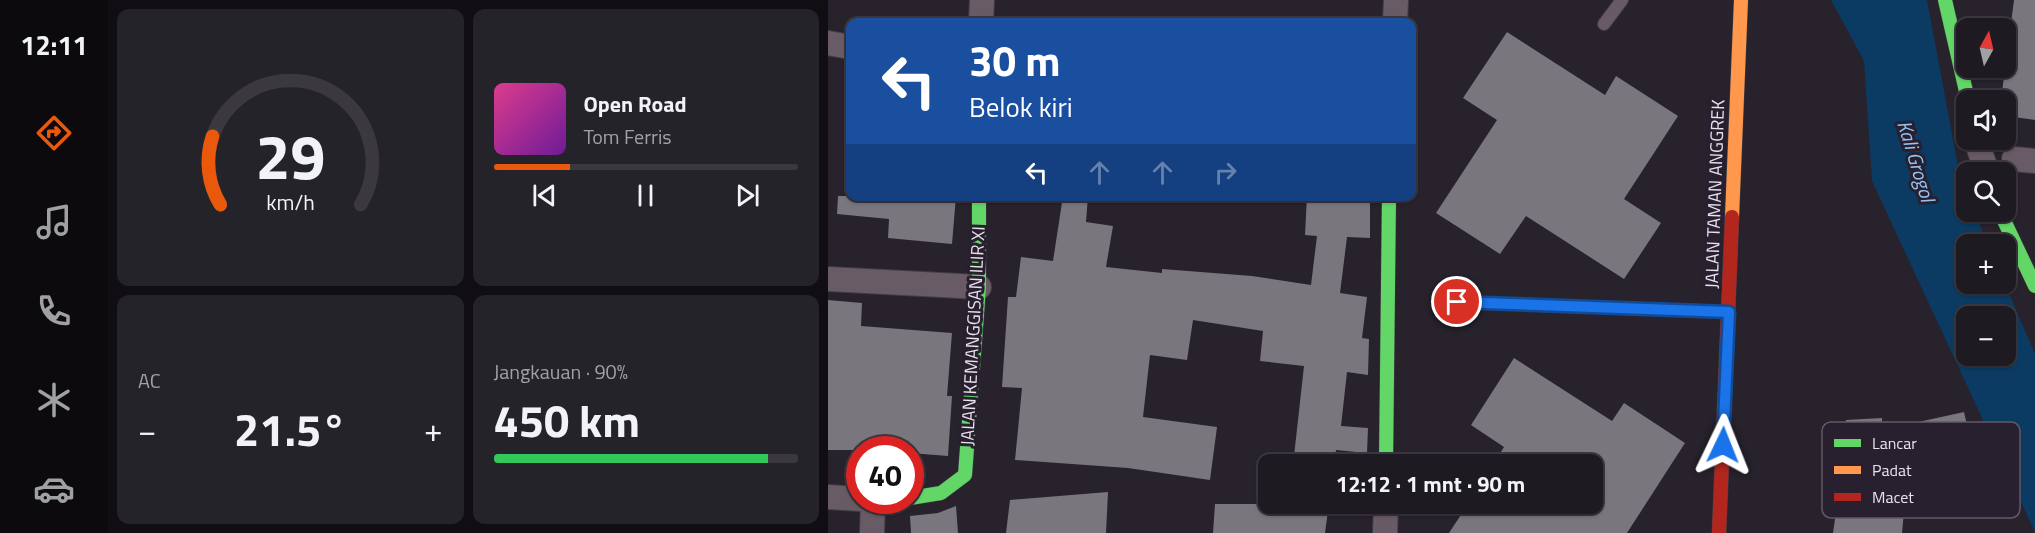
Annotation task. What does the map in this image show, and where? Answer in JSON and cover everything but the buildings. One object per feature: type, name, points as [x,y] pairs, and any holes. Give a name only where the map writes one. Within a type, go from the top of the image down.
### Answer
[{"type":"street","points":[[981,18],[982,0]]},
{"type":"street","points":[[1395,18],[1396,0]]},
{"type":"street","name":"JALAN TAMAN ANGGREK","points":[[1719,533],[1741,0]]},
{"type":"street","points":[[1945,0],[1966,90]]},
{"type":"street","points":[[828,43],[846,46]]},
{"type":"street","name":"JALAN KEMANGGISAN ILIR XI","points":[[924,497],[933,497],[953,489],[965,475],[979,287],[979,201]]},
{"type":"street","points":[[1386,454],[1389,201]]},
{"type":"street","points":[[2005,222],[2035,286]]},
{"type":"street","points":[[828,279],[979,287]]},
{"type":"street","points":[[828,497],[846,498]]},
{"type":"street","points":[[872,533],[873,514]]},
{"type":"street","points":[[1385,533],[1386,514]]},
{"type":"lane","points":[[1604,24],[1622,0]]},
{"type":"lane","points":[[1457,302],[1729,312]]},
{"type":"water","name":"Kali Grogol","points":[[1831,0],[1927,0],[1957,162],[1956,222],[1978,222],[1984,234],[1956,234],[1956,294],[2009,294],[2014,306],[1956,306],[1956,362],[1872,181],[1864,61]]},
{"type":"water","points":[[2016,310],[2035,354],[2035,532],[2020,500],[2020,422],[1984,422],[1958,366],[2016,366]]},
{"type":"traffic: fast","points":[[1945,0],[1966,90]]},
{"type":"traffic: fast","points":[[924,496],[941,493],[965,475],[979,287],[979,201]]},
{"type":"traffic: fast","points":[[1386,454],[1389,201]]},
{"type":"traffic: fast","points":[[2005,222],[2035,286]]},
{"type":"traffic: slow","points":[[1732,217],[1741,0]]},
{"type":"traffic: jam","points":[[1719,533],[1732,217]]},
{"type":"route","points":[[1457,302],[1729,312],[1723,445]]}]
